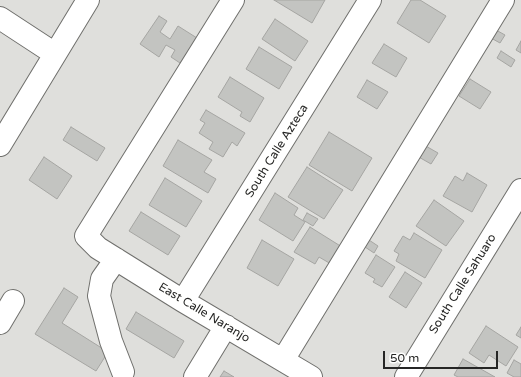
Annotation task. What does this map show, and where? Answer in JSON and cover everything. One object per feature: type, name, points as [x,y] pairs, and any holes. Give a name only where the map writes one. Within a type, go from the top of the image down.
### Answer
[{"type":"street","points":[[0,145],[88,0]]},
{"type":"street","points":[[123,372],[99,296],[107,253],[86,236],[233,0]]},
{"type":"street","name":"South Calle Azteca","points":[[183,301],[370,0]]},
{"type":"street","points":[[283,360],[503,0]]},
{"type":"street","points":[[0,18],[55,54]]},
{"type":"street","name":"South Calle Sahuaro","points":[[406,377],[521,190]]},
{"type":"street","name":"East Calle Naranjo","points":[[107,253],[183,301],[311,377]]},
{"type":"street","points":[[0,323],[13,300]]},
{"type":"street","points":[[195,377],[226,326]]},
{"type":"building","points":[[274,0],[325,0],[312,23]]},
{"type":"building","points":[[411,0],[420,0],[446,16],[429,43],[397,23]]},
{"type":"building","points":[[159,16],[167,21],[160,32],[170,39],[178,26],[197,38],[180,63],[171,57],[175,50],[166,45],[159,57],[140,44]]},
{"type":"building","points":[[275,19],[308,41],[295,61],[262,39]]},
{"type":"building","points":[[496,30],[505,35],[500,43],[491,38]]},
{"type":"building","points":[[521,41],[521,53],[516,50]]},
{"type":"building","points":[[384,44],[407,58],[396,77],[372,63]]},
{"type":"building","points":[[259,47],[292,67],[279,89],[246,69]]},
{"type":"building","points":[[501,51],[515,60],[511,67],[497,58]]},
{"type":"building","points":[[230,77],[264,98],[250,122],[240,116],[242,112],[218,97]]},
{"type":"building","points":[[470,79],[491,92],[480,109],[459,96]]},
{"type":"building","points":[[367,80],[388,92],[377,109],[357,97]]},
{"type":"building","points":[[206,110],[245,133],[237,146],[232,142],[223,157],[209,149],[213,142],[199,133],[205,123],[200,120]]},
{"type":"building","points":[[71,127],[105,148],[97,161],[63,140]]},
{"type":"building","points":[[329,132],[372,158],[352,191],[309,165]]},
{"type":"building","points":[[178,140],[212,160],[204,172],[216,179],[208,193],[163,166]]},
{"type":"building","points":[[424,145],[438,153],[431,164],[417,156]]},
{"type":"building","points":[[44,157],[72,176],[57,199],[29,180]]},
{"type":"building","points":[[307,167],[343,190],[324,219],[288,197]]},
{"type":"building","points":[[467,173],[487,185],[472,212],[443,196],[455,176],[463,181]]},
{"type":"building","points":[[165,178],[202,201],[186,227],[149,205]]},
{"type":"building","points":[[275,193],[298,208],[294,215],[305,222],[293,241],[259,220]]},
{"type":"building","points":[[434,200],[464,221],[446,246],[416,226]]},
{"type":"building","points":[[141,212],[180,236],[168,255],[129,231]]},
{"type":"building","points":[[307,213],[318,219],[313,226],[303,220]]},
{"type":"building","points":[[310,227],[342,247],[331,264],[319,257],[315,264],[294,252]]},
{"type":"building","points":[[414,233],[442,250],[425,278],[396,261],[399,254],[394,251],[403,236],[410,240]]},
{"type":"building","points":[[262,240],[294,259],[278,286],[247,268]]},
{"type":"building","points":[[369,240],[378,246],[374,253],[365,247]]},
{"type":"building","points":[[376,255],[395,267],[382,287],[373,282],[375,279],[365,273]]},
{"type":"building","points":[[405,272],[422,283],[406,308],[389,297]]},
{"type":"building","points":[[64,288],[78,297],[62,323],[108,352],[96,371],[35,334]]},
{"type":"building","points":[[136,312],[184,341],[174,358],[126,329]]},
{"type":"building","points":[[486,326],[518,347],[506,366],[489,355],[484,363],[469,353]]},
{"type":"building","points":[[521,327],[521,338],[516,335]]},
{"type":"building","points":[[463,359],[495,377],[458,377],[454,375]]},
{"type":"building","points":[[514,360],[521,364],[521,377],[514,377],[507,373]]},
{"type":"building","points":[[224,371],[234,377],[220,377]]}]
